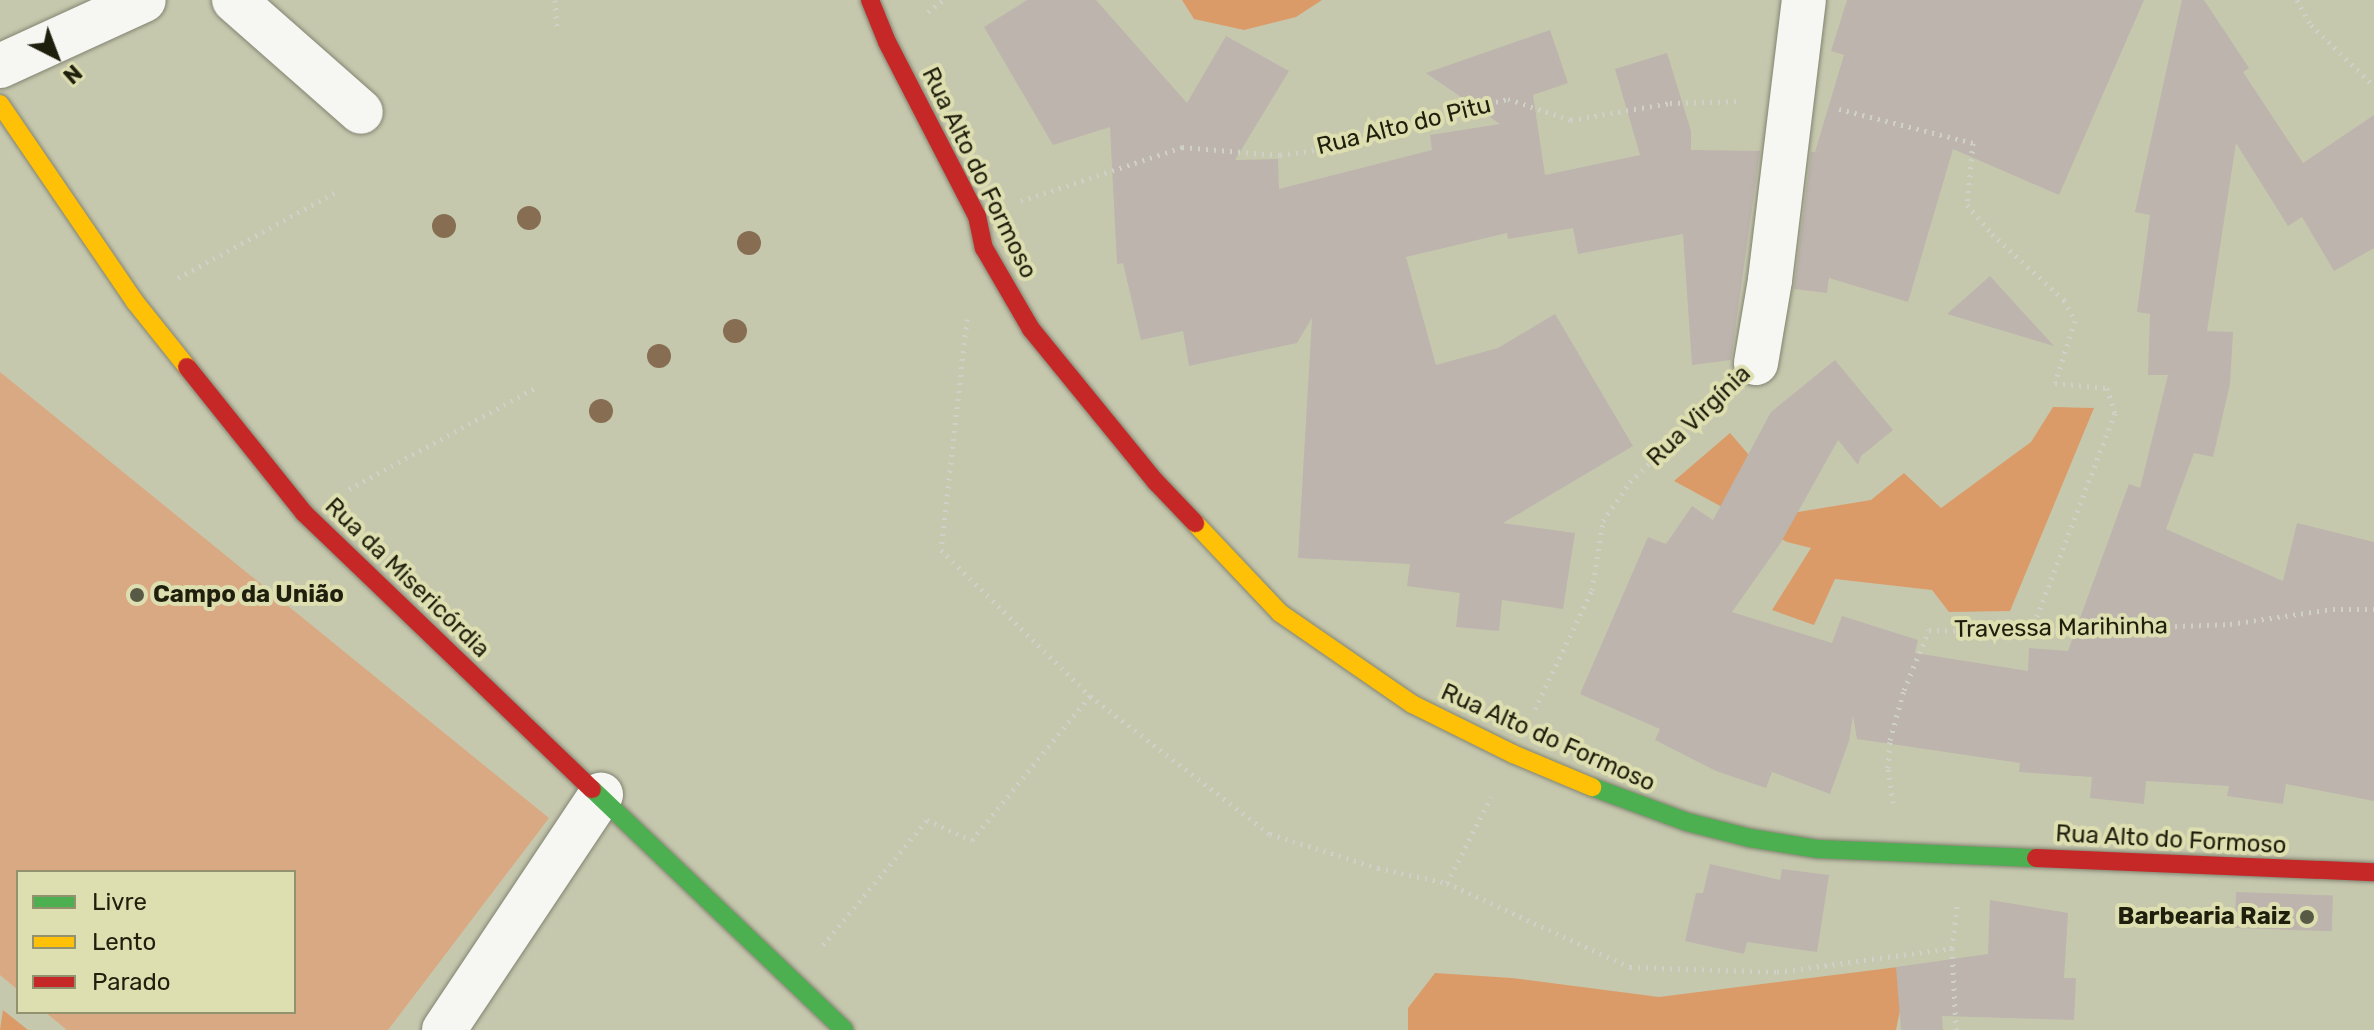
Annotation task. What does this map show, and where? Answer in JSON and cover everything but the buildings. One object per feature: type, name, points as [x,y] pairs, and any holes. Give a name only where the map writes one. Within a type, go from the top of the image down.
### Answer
[{"type":"street","points":[[0,66],[144,0]]},
{"type":"street","points":[[234,0],[361,112]]},
{"type":"street","name":"Rua Alto do Formoso","points":[[870,0],[887,42],[977,216],[984,248],[1031,329],[1156,482],[1280,613],[1346,662],[1412,704],[1513,754],[1687,822],[1750,838],[1818,849],[1962,857],[2077,858],[2374,872]]},
{"type":"street","name":"Rua Virgínia","points":[[1756,363],[1770,280],[1804,0]]},
{"type":"street","name":"Rua da Misericórdia","points":[[0,104],[135,302],[304,513],[844,1030]]},
{"type":"street","points":[[444,1030],[601,795]]},
{"type":"path","points":[[555,0],[557,27]]},
{"type":"path","points":[[2297,0],[2311,25],[2374,86]]},
{"type":"path","name":"Rua Alto do Pitu","points":[[977,216],[1182,147],[1280,155],[1347,145],[1449,112],[1508,99],[1571,120],[1670,103],[1791,99],[1973,143],[1967,205],[1992,234],[2064,300],[2075,321],[2055,383],[2107,388],[2115,413],[2031,632]]},
{"type":"path","points":[[135,302],[334,193]]},
{"type":"path","points":[[968,307],[941,550],[1090,696],[1270,834],[1378,868],[1447,883],[1630,967],[1777,972],[1952,948]]},
{"type":"path","name":"Rua Virgínia","points":[[1447,883],[1592,590],[1603,521],[1630,482],[1756,363]]},
{"type":"path","points":[[304,513],[535,388]]},
{"type":"path","name":"Travessa Marihinha","points":[[1901,853],[1888,768],[1890,740],[1904,690],[1929,630],[2031,632],[2230,624],[2333,609],[2374,609]]},
{"type":"path","points":[[793,981],[927,820],[972,840],[1090,696]]},
{"type":"path","points":[[1956,1030],[1952,948],[1962,857]]},
{"type":"shaded area","points":[[1182,0],[1322,0],[1296,17],[1244,30],[1194,19]]},
{"type":"shaded area","name":"Campo da União","points":[[0,372],[549,818],[388,1030],[67,1030],[47,1014],[296,1014],[296,870],[16,870],[16,988],[0,975]]},
{"type":"shaded area","points":[[2053,407],[2094,408],[2010,611],[1949,612],[1932,590],[1835,579],[1814,625],[1772,610],[1811,548],[1787,542],[1674,481],[1730,433],[1798,512],[1871,500],[1904,473],[1941,508],[2031,442]]},
{"type":"shaded area","points":[[1898,967],[1902,1001],[1896,1030],[1408,1030],[1408,1008],[1435,973],[1512,978],[1659,997]]},
{"type":"shaded area","points":[[3,1010],[28,1030],[0,1030]]},
{"type":"traffic: fast","points":[[1592,787],[1687,822],[1750,838],[1818,849],[2036,858]]},
{"type":"traffic: fast","points":[[592,789],[844,1030]]},
{"type":"traffic: slow","points":[[0,104],[135,302],[187,367]]},
{"type":"traffic: slow","points":[[1195,523],[1280,613],[1412,704],[1513,754],[1592,787]]},
{"type":"traffic: jam","points":[[870,0],[887,42],[977,216],[984,248],[1031,329],[1156,482],[1195,523]]},
{"type":"traffic: jam","points":[[187,367],[304,513],[592,789]]},
{"type":"traffic: jam","points":[[2036,858],[2374,872]]},
{"type":"place","name":"Campo da União","points":[[137,595]]},
{"type":"place","name":"Barbearia Raiz","points":[[2307,917]]}]
